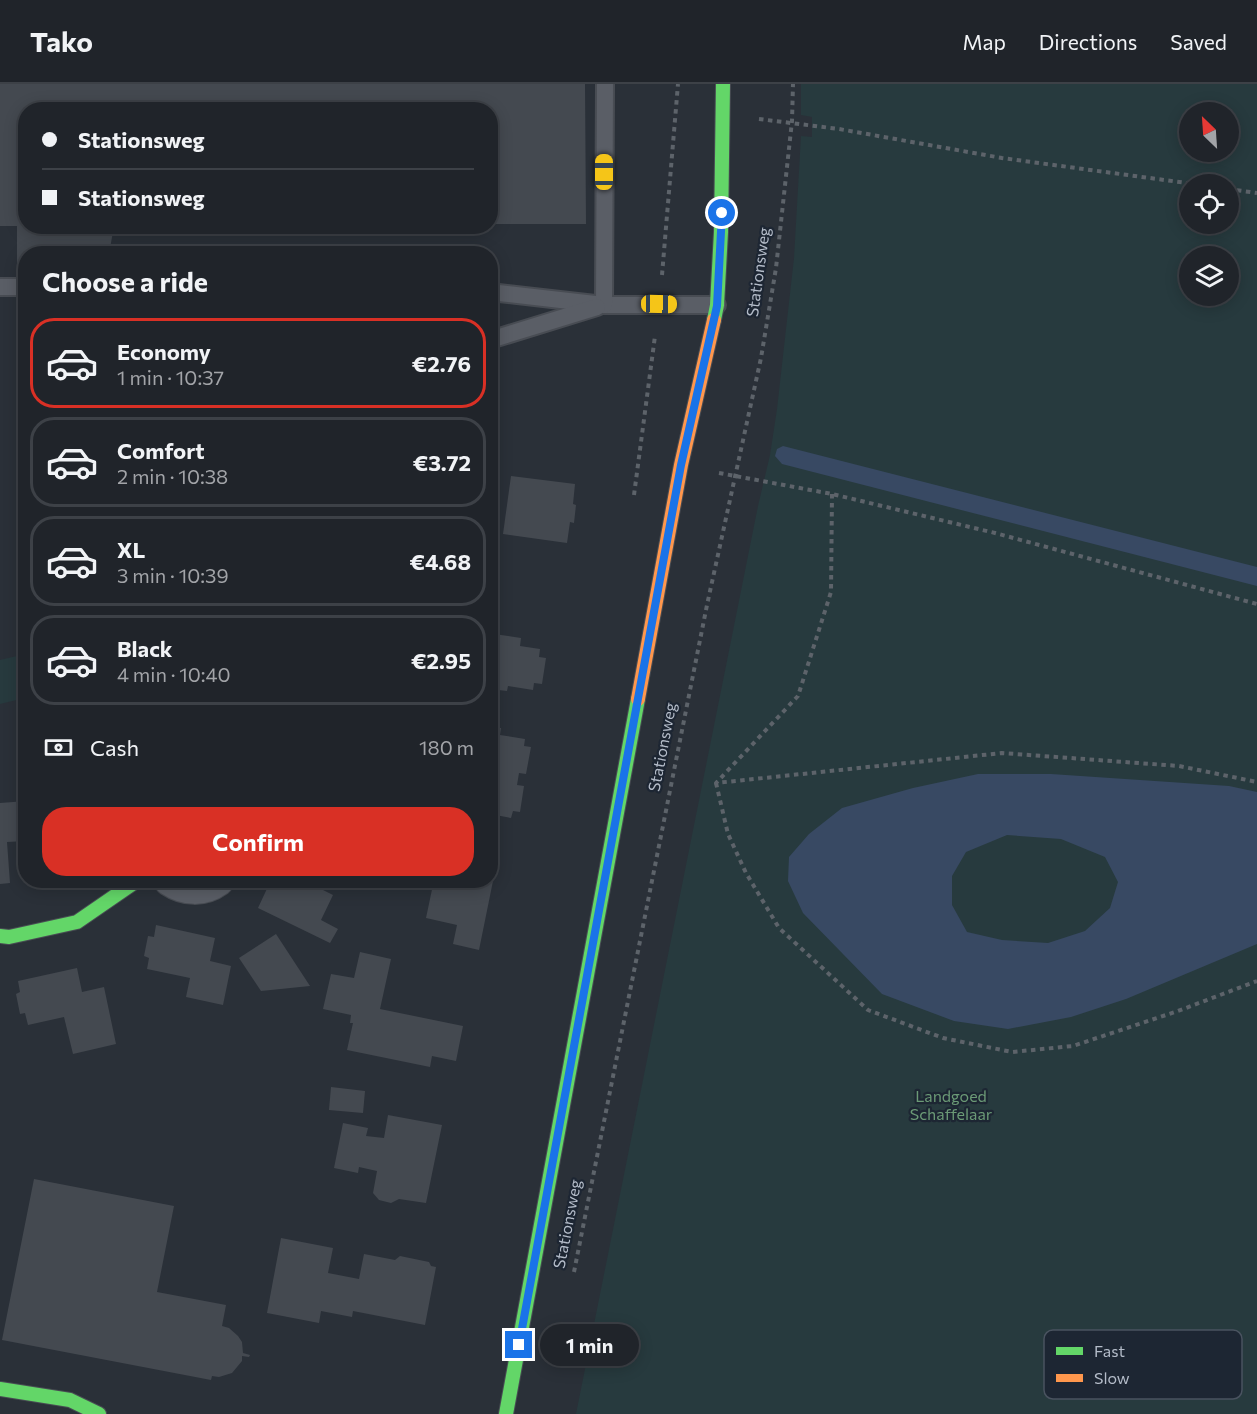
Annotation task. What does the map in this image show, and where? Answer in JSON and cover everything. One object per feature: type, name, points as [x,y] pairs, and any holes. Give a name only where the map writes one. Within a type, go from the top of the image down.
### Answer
[{"type":"main road","name":"Stationsweg","points":[[506,1414],[681,465],[717,306],[721,232],[723,84]]},
{"type":"main road","points":[[0,936],[9,937],[77,922],[126,888]]},
{"type":"main road","points":[[0,1389],[70,1400],[99,1414]]},
{"type":"lane","points":[[604,305],[605,84]]},
{"type":"lane","points":[[0,288],[18,287]]},
{"type":"lane","points":[[498,293],[604,305],[717,306]]},
{"type":"lane","points":[[498,338],[604,305]]},
{"type":"path","points":[[633,503],[659,304],[678,84]]},
{"type":"path","name":"Stationsweg","points":[[574,1273],[761,358],[775,279],[792,122],[793,84]]},
{"type":"path","points":[[722,116],[792,122],[1002,158],[1179,182]]},
{"type":"path","points":[[1239,191],[1257,194]]},
{"type":"path","points":[[735,477],[832,494],[995,532],[1257,604]]},
{"type":"path","points":[[716,783],[798,696],[831,592],[832,494]]},
{"type":"path","points":[[716,783],[1002,753],[1179,766],[1257,782]]},
{"type":"path","points":[[716,783],[728,834],[746,873],[778,928],[868,1011],[943,1038],[1012,1052],[1073,1046],[1178,1011],[1257,981]]},
{"type":"green space","name":"Landgoed Schaffelaar","points":[[801,84],[1257,84],[1257,1414],[576,1414],[770,455],[794,258],[801,136],[812,137],[812,117],[801,115]]},
{"type":"green space","points":[[18,656],[18,700],[0,704],[0,660]]},
{"type":"water","points":[[783,446],[1257,567],[1257,586],[782,464],[775,456],[777,449]]},
{"type":"water","points":[[978,774],[1051,774],[1229,786],[1257,792],[1257,944],[1126,999],[1071,1017],[1008,1029],[954,1021],[882,994],[803,913],[788,881],[789,857],[809,834],[842,808],[913,788]],"holes":[[[1007,835],[1061,839],[1105,857],[1118,882],[1110,908],[1085,931],[1048,943],[1002,940],[967,932],[952,905],[952,876],[966,852]]]},
{"type":"building","points":[[0,84],[585,84],[586,224],[498,224],[498,102],[18,102],[18,234],[113,234],[110,246],[18,246],[17,263],[17,226],[0,226]]},
{"type":"building","points":[[511,476],[575,484],[574,523],[570,522],[567,543],[503,534]]},
{"type":"building","points":[[498,635],[521,638],[520,646],[540,649],[539,657],[546,658],[542,684],[534,683],[533,690],[508,686],[507,691],[498,690]]},
{"type":"building","points":[[498,728],[501,728],[500,735],[525,739],[524,746],[531,747],[526,774],[519,773],[517,785],[524,786],[520,812],[513,811],[511,818],[498,816]]},
{"type":"building","points":[[18,802],[18,841],[7,842],[10,883],[0,884],[0,803]]},
{"type":"building","points":[[267,888],[319,888],[333,895],[321,920],[338,929],[330,943],[258,908]]},
{"type":"building","points":[[432,888],[492,888],[479,950],[453,944],[457,925],[426,918]]},
{"type":"building","points":[[156,925],[215,938],[210,961],[231,966],[223,1005],[186,997],[190,978],[147,969],[149,958],[144,956],[148,936],[154,937]]},
{"type":"building","points":[[276,934],[310,986],[261,991],[239,958]]},
{"type":"building","points":[[360,952],[391,959],[380,1009],[463,1026],[456,1061],[432,1056],[430,1067],[347,1050],[353,1023],[350,1023],[351,1015],[323,1009],[331,974],[354,978]]},
{"type":"building","points":[[77,968],[82,992],[104,987],[116,1044],[73,1054],[64,1017],[28,1025],[25,1013],[20,1014],[16,994],[20,992],[18,981]]},
{"type":"building","points":[[331,1087],[365,1091],[363,1113],[329,1110]]},
{"type":"building","points":[[388,1115],[442,1125],[426,1203],[399,1199],[391,1203],[379,1200],[373,1193],[377,1171],[359,1167],[358,1173],[334,1168],[343,1123],[368,1128],[366,1136],[384,1138]]},
{"type":"building","points":[[34,1179],[174,1206],[157,1292],[226,1305],[222,1326],[229,1328],[238,1336],[242,1342],[243,1353],[250,1355],[249,1357],[242,1356],[242,1361],[232,1373],[219,1377],[212,1376],[211,1380],[2,1340]]},
{"type":"building","points":[[281,1238],[333,1248],[328,1273],[359,1279],[364,1254],[395,1260],[400,1256],[429,1262],[431,1266],[436,1267],[425,1325],[353,1311],[352,1317],[321,1311],[319,1323],[267,1313]]},
{"type":"traffic: fast","points":[[714,320],[717,305],[721,232],[723,84]]},
{"type":"traffic: fast","points":[[506,1414],[638,699]]},
{"type":"traffic: fast","points":[[0,936],[9,937],[77,922],[126,888]]},
{"type":"traffic: fast","points":[[0,1389],[70,1400],[99,1414]]},
{"type":"traffic: slow","points":[[638,699],[681,465],[714,320]]},
{"type":"route","points":[[519,1345],[681,465],[717,306],[722,213]]}]
